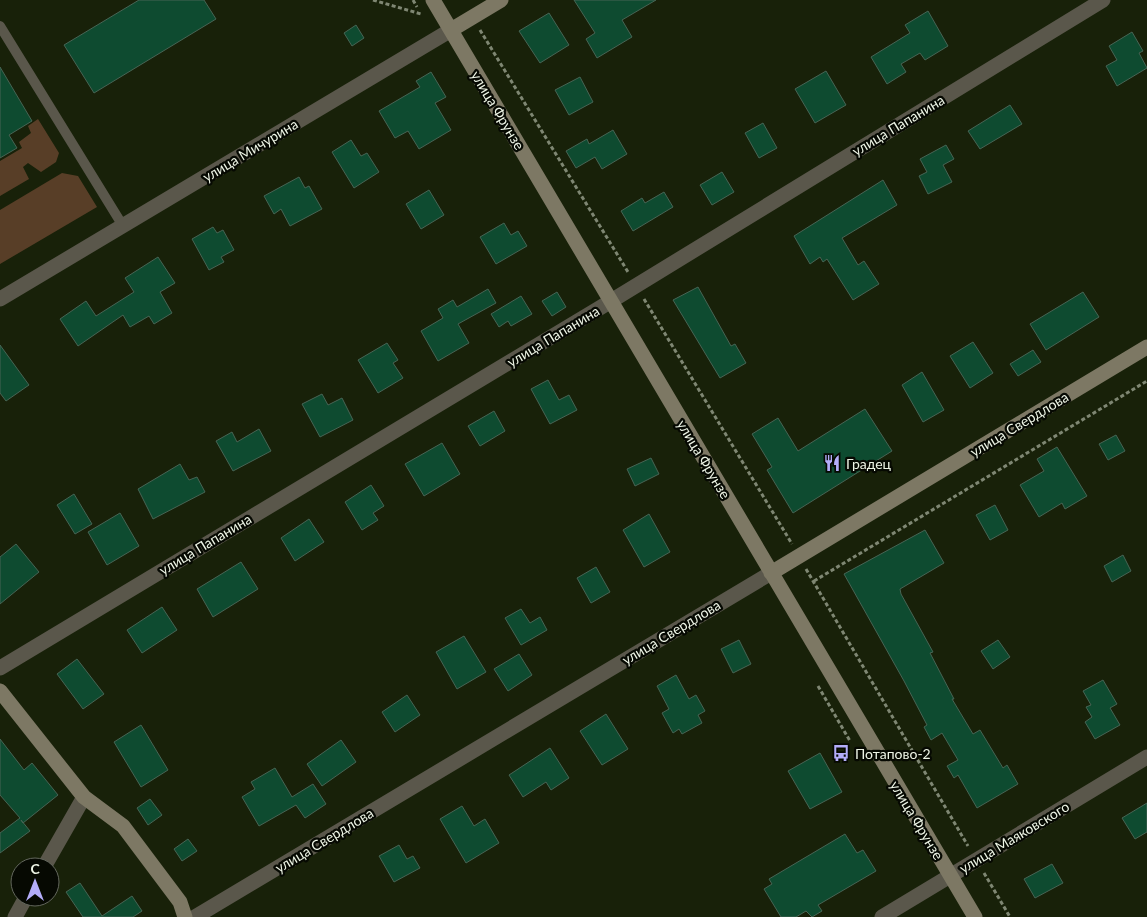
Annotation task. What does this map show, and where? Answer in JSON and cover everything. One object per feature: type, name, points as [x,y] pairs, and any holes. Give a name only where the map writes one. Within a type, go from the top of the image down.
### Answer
[{"type":"main road","name":"улица Фрунзе","points":[[433,0],[975,917]]},
{"type":"main road","name":"улица Мичурина","points":[[451,30],[501,0]]},
{"type":"main road","name":"улица Свердлова","points":[[771,572],[1147,347]]},
{"type":"main road","points":[[0,691],[84,797],[123,826],[180,902],[185,917]]},
{"type":"street","name":"улица Папанина","points":[[0,668],[611,301],[1103,0]]},
{"type":"street","name":"улица Мичурина","points":[[0,299],[451,30]]},
{"type":"street","name":"улица Свердлова","points":[[196,917],[771,572]]},
{"type":"street","name":"улица Маяковского","points":[[882,917],[1147,757]]},
{"type":"street","points":[[50,857],[84,797]]},
{"type":"lane","points":[[0,26],[123,226]]},
{"type":"path","points":[[372,0],[421,14]]},
{"type":"path","points":[[476,16],[477,24],[799,556],[1010,917]]},
{"type":"path","points":[[814,582],[1147,381]]},
{"type":"shaded area","points":[[38,119],[59,153],[56,162],[41,172],[28,163],[23,167],[29,179],[0,196],[0,161],[22,148],[19,142],[31,133],[28,126]]},
{"type":"shaded area","points":[[62,173],[78,176],[97,207],[0,264],[0,210]]},
{"type":"building","points":[[139,0],[204,0],[216,19],[94,93],[64,45]]},
{"type":"building","points":[[574,0],[656,0],[622,20],[632,37],[597,58],[586,39],[595,33]]},
{"type":"building","points":[[928,11],[948,46],[925,60],[920,53],[901,64],[906,72],[887,84],[871,57],[910,33],[905,25]]},
{"type":"building","points":[[549,13],[569,45],[540,63],[519,31]]},
{"type":"building","points":[[356,25],[364,38],[352,46],[344,33]]},
{"type":"building","points":[[1132,32],[1143,51],[1139,53],[1147,68],[1117,86],[1106,66],[1117,60],[1109,46]]},
{"type":"building","points":[[0,67],[32,121],[9,135],[17,148],[0,158]]},
{"type":"building","points":[[826,71],[846,105],[815,123],[795,89]]},
{"type":"building","points":[[431,72],[446,97],[435,103],[451,130],[419,149],[408,131],[395,138],[379,111],[420,87],[416,81]]},
{"type":"building","points":[[580,77],[593,102],[569,115],[555,90]]},
{"type":"building","points":[[1010,105],[1022,124],[980,149],[968,131]]},
{"type":"building","points":[[763,123],[777,148],[759,158],[745,133]]},
{"type":"building","points":[[613,130],[627,154],[602,169],[595,157],[576,168],[566,151],[587,139],[589,144]]},
{"type":"building","points":[[351,140],[361,156],[367,153],[379,172],[354,188],[332,152]]},
{"type":"building","points":[[946,145],[954,159],[943,165],[952,182],[928,194],[919,176],[927,172],[920,159]]},
{"type":"building","points":[[722,172],[734,192],[712,205],[700,185]]},
{"type":"building","points":[[299,177],[305,188],[309,186],[322,209],[290,226],[281,209],[274,214],[264,196]]},
{"type":"building","points":[[883,180],[897,205],[842,238],[858,265],[864,261],[879,284],[853,300],[827,259],[823,262],[820,257],[810,264],[794,236]]},
{"type":"building","points":[[429,190],[444,215],[421,229],[406,204]]},
{"type":"building","points":[[664,192],[673,207],[633,231],[621,211],[642,198],[645,203]]},
{"type":"building","points":[[504,223],[511,235],[518,231],[527,246],[496,264],[480,237]]},
{"type":"building","points":[[213,227],[217,233],[223,230],[234,250],[221,257],[224,262],[209,270],[192,239]]},
{"type":"building","points":[[158,257],[175,283],[160,292],[172,313],[154,324],[149,316],[130,327],[123,315],[78,346],[60,319],[86,301],[96,316],[134,292],[125,278]]},
{"type":"building","points":[[698,287],[731,346],[735,344],[746,363],[720,378],[673,300]]},
{"type":"building","points":[[488,289],[496,303],[458,324],[469,343],[438,361],[421,331],[443,318],[438,309],[453,300],[457,307]]},
{"type":"building","points":[[557,292],[566,307],[552,316],[542,301]]},
{"type":"building","points":[[1083,292],[1099,317],[1046,350],[1030,324]]},
{"type":"building","points":[[521,296],[532,314],[511,326],[508,321],[499,327],[491,314]]},
{"type":"building","points":[[973,342],[993,373],[970,388],[950,356]]},
{"type":"building","points":[[387,343],[398,360],[393,363],[403,378],[378,393],[358,360]]},
{"type":"building","points":[[0,345],[29,385],[6,401],[0,393]]},
{"type":"building","points":[[1033,350],[1041,362],[1018,376],[1010,364]]},
{"type":"building","points":[[922,372],[944,410],[923,422],[902,385]]},
{"type":"building","points":[[548,380],[559,400],[569,395],[577,410],[550,424],[531,389]]},
{"type":"building","points":[[322,394],[328,405],[342,398],[353,420],[320,437],[302,404]]},
{"type":"building","points":[[865,409],[892,451],[793,513],[767,470],[772,467],[752,434],[778,418],[798,451]]},
{"type":"building","points":[[494,411],[505,431],[480,446],[468,426]]},
{"type":"building","points":[[259,429],[271,451],[233,471],[216,441],[232,432],[237,442]]},
{"type":"building","points":[[1116,435],[1125,451],[1108,460],[1099,444]]},
{"type":"building","points":[[442,443],[460,474],[424,496],[405,464]]},
{"type":"building","points":[[1057,447],[1087,496],[1065,509],[1062,503],[1039,517],[1020,485],[1044,471],[1037,459]]},
{"type":"building","points":[[651,458],[659,474],[635,486],[627,469]]},
{"type":"building","points":[[180,464],[189,480],[197,477],[205,492],[153,519],[138,489]]},
{"type":"building","points":[[371,485],[384,506],[373,513],[378,520],[362,530],[345,502]]},
{"type":"building","points":[[74,494],[92,524],[75,534],[57,505]]},
{"type":"building","points":[[995,505],[1008,530],[990,540],[976,515]]},
{"type":"building","points":[[120,513],[139,546],[107,565],[88,532]]},
{"type":"building","points":[[649,514],[670,552],[644,567],[623,530]]},
{"type":"building","points":[[309,519],[324,542],[295,561],[281,538]]},
{"type":"building","points":[[925,530],[944,563],[900,589],[901,594],[933,652],[930,653],[954,699],[952,699],[973,734],[980,730],[1003,768],[1007,765],[1018,784],[977,808],[958,775],[954,778],[947,766],[958,760],[942,733],[931,740],[924,727],[927,725],[904,681],[844,574]]},
{"type":"building","points":[[16,544],[39,572],[0,604],[0,557]]},
{"type":"building","points":[[1123,555],[1131,571],[1112,582],[1104,566]]},
{"type":"building","points":[[241,562],[258,589],[213,617],[197,589]]},
{"type":"building","points":[[596,567],[610,592],[591,603],[577,578]]},
{"type":"building","points":[[162,607],[177,630],[142,653],[127,630]]},
{"type":"building","points":[[521,609],[530,623],[540,617],[547,630],[521,645],[505,618]]},
{"type":"building","points":[[464,636],[486,672],[457,689],[436,652]]},
{"type":"building","points":[[739,640],[751,664],[733,673],[721,649]]},
{"type":"building","points":[[998,640],[1010,657],[993,669],[981,651]]},
{"type":"building","points":[[519,654],[532,675],[508,691],[494,669]]},
{"type":"building","points":[[77,659],[104,694],[83,709],[57,674]]},
{"type":"building","points":[[676,675],[689,699],[696,695],[705,711],[698,715],[702,723],[682,734],[679,729],[673,733],[662,713],[669,709],[657,686]]},
{"type":"building","points":[[1103,680],[1117,704],[1110,708],[1120,725],[1095,739],[1085,722],[1092,717],[1086,707],[1091,705],[1083,691]]},
{"type":"building","points":[[407,695],[420,715],[395,732],[382,712]]},
{"type":"building","points":[[606,714],[628,749],[602,765],[580,731]]},
{"type":"building","points":[[141,725],[168,770],[141,787],[114,742]]},
{"type":"building","points":[[0,739],[24,770],[32,763],[58,795],[23,823],[30,831],[0,853],[0,833],[20,818],[0,795]]},
{"type":"building","points":[[341,740],[356,762],[322,786],[307,764]]},
{"type":"building","points":[[550,748],[569,778],[551,790],[546,782],[523,797],[509,775]]},
{"type":"building","points":[[820,753],[842,792],[810,809],[788,771]]},
{"type":"building","points":[[275,768],[292,797],[313,784],[326,804],[305,818],[296,805],[259,826],[242,797],[255,789],[251,782]]},
{"type":"building","points":[[150,799],[162,815],[148,825],[137,808]]},
{"type":"building","points":[[1147,803],[1147,832],[1135,839],[1122,818]]},
{"type":"building","points":[[462,806],[474,826],[485,819],[499,843],[466,863],[440,819]]},
{"type":"building","points":[[845,834],[857,853],[863,850],[876,871],[818,905],[822,911],[812,917],[806,911],[796,917],[781,917],[764,889],[772,884],[769,879]]},
{"type":"building","points":[[188,839],[197,851],[182,861],[174,849]]},
{"type":"building","points":[[399,845],[407,859],[413,856],[420,868],[394,882],[379,856]]},
{"type":"building","points":[[1052,864],[1063,883],[1035,898],[1024,879]]},
{"type":"building","points":[[80,883],[102,916],[132,896],[142,911],[133,917],[83,917],[66,892]]},
{"type":"place","name":"Градец","points":[[832,463]]},
{"type":"place","name":"Потапово-2","points":[[841,753]]}]
